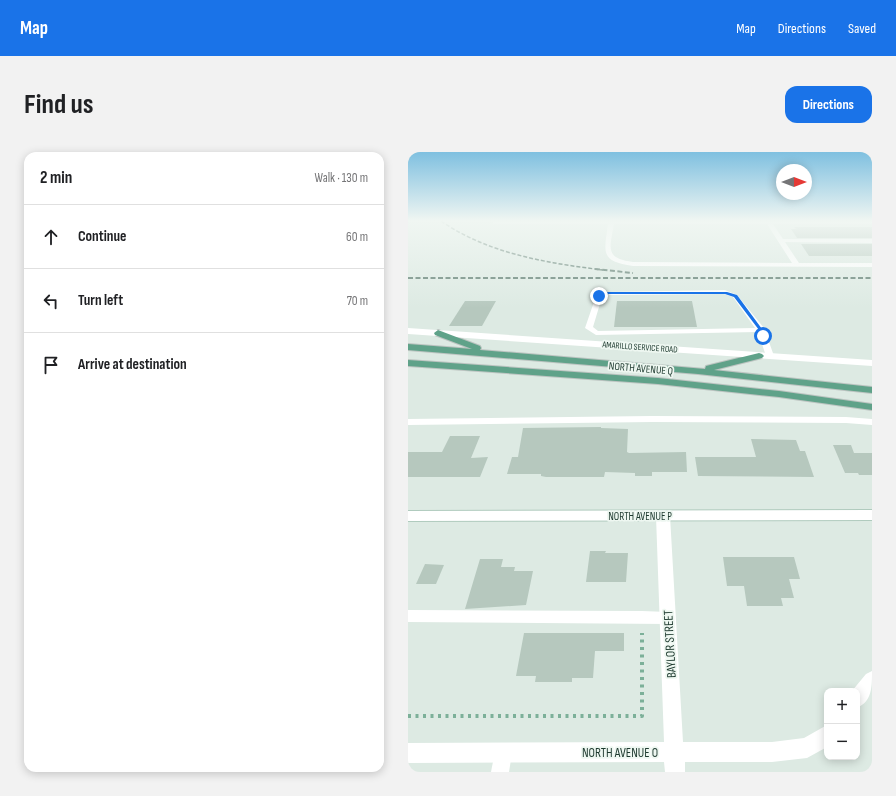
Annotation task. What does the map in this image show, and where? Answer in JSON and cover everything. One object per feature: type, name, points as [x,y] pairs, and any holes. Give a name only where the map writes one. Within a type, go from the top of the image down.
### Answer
[{"type":"main road","points":[[438,333],[490,353]]},
{"type":"main road","name":"NORTH AVENUE Q","points":[[408,347],[700,370],[872,390]]},
{"type":"main road","points":[[700,370],[759,356]]},
{"type":"main road","name":"NORTH AVENUE Q","points":[[408,363],[658,381],[779,394],[872,407]]},
{"type":"street","points":[[608,250],[609,255],[617,261],[633,264],[872,265]]},
{"type":"street","points":[[787,250],[797,265]]},
{"type":"street","name":"AMARILLO SERVICE ROAD","points":[[408,331],[872,363]]},
{"type":"street","name":"NORTH AVENUE P","points":[[408,516],[872,515]]},
{"type":"street","name":"BAYLOR STREET","points":[[662,516],[675,772]]},
{"type":"street","points":[[860,695],[872,680]]},
{"type":"street","name":"NORTH AVENUE O","points":[[408,753],[772,752],[807,748],[824,737]]},
{"type":"lane","points":[[761,330],[596,333],[589,328],[599,296],[608,293],[725,292],[735,296],[761,330],[770,356]]},
{"type":"lane","points":[[408,422],[652,419],[846,420],[872,422]]},
{"type":"lane","points":[[408,616],[668,618]]},
{"type":"lane","points":[[500,772],[503,753]]},
{"type":"path","points":[[408,716],[642,716],[642,617]]},
{"type":"building","points":[[805,250],[872,250],[872,256],[809,256]]},
{"type":"building","points":[[465,301],[496,301],[482,326],[449,326]]},
{"type":"building","points":[[617,301],[692,301],[697,327],[614,327]]},
{"type":"building","points":[[601,427],[628,429],[627,452],[629,453],[686,452],[687,472],[652,472],[652,476],[635,476],[635,473],[605,472],[604,477],[546,477],[541,476],[541,474],[507,474],[512,457],[518,457],[523,428]]},
{"type":"building","points":[[450,436],[480,436],[471,458],[488,457],[480,477],[408,477],[408,452],[442,452]]},
{"type":"building","points":[[751,439],[796,440],[800,451],[805,451],[814,477],[698,476],[695,457],[756,457]]},
{"type":"building","points":[[833,445],[851,445],[854,453],[872,453],[872,475],[845,473]]},
{"type":"building","points":[[590,551],[606,551],[605,553],[628,553],[626,582],[586,582]]},
{"type":"building","points":[[723,557],[794,557],[800,579],[789,579],[794,598],[781,598],[783,606],[747,606],[744,586],[727,586]]},
{"type":"building","points":[[480,559],[503,559],[501,567],[515,567],[514,571],[533,571],[526,605],[465,609]]},
{"type":"building","points":[[425,564],[444,565],[436,584],[416,584]]},
{"type":"building","points":[[524,633],[624,633],[624,651],[595,651],[593,678],[572,678],[572,682],[535,682],[536,676],[516,676]]},
{"type":"railway","points":[[502,250],[540,260],[599,269]]},
{"type":"railway","points":[[599,269],[633,273]]},
{"type":"railway","points":[[599,269],[603,270]]},
{"type":"railway","points":[[408,278],[872,278]]},
{"type":"route","points":[[599,296],[608,293],[725,292],[735,296],[761,330],[763,336]]}]
